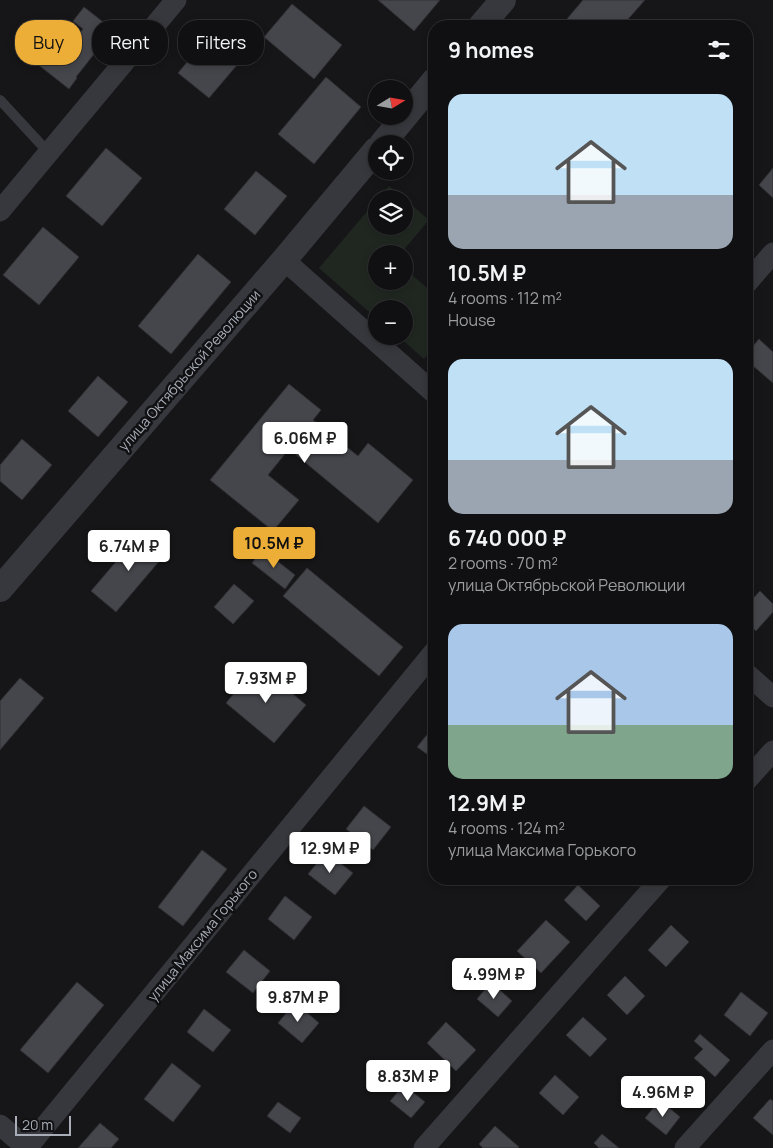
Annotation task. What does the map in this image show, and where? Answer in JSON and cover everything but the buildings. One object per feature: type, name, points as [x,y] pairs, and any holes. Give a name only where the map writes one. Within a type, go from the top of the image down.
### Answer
[{"type":"street","points":[[0,211],[176,0]]},
{"type":"street","points":[[486,20],[503,0]]},
{"type":"street","points":[[389,135],[428,88]]},
{"type":"street","name":"улица Октябрьской Революции","points":[[0,589],[284,260],[368,160]]},
{"type":"street","points":[[753,276],[773,253]]},
{"type":"street","points":[[284,260],[428,388]]},
{"type":"street","name":"улица Максима Горького","points":[[27,1148],[428,659]]},
{"type":"street","points":[[753,679],[773,697]]},
{"type":"street","points":[[753,773],[773,751]]},
{"type":"street","points":[[424,1148],[656,885]]},
{"type":"street","points":[[685,1148],[773,1050]]},
{"type":"street","points":[[0,1126],[27,1148]]},
{"type":"lane","points":[[0,100],[48,152]]},
{"type":"shaded area","points":[[389,186],[394,190],[386,190]]},
{"type":"shaded area","points":[[413,206],[428,221],[408,245],[368,245],[368,290],[413,290],[413,276],[428,289],[428,354],[424,359],[408,345],[413,345],[413,300],[368,300],[368,311],[319,268],[368,210],[368,235],[413,235]]}]
